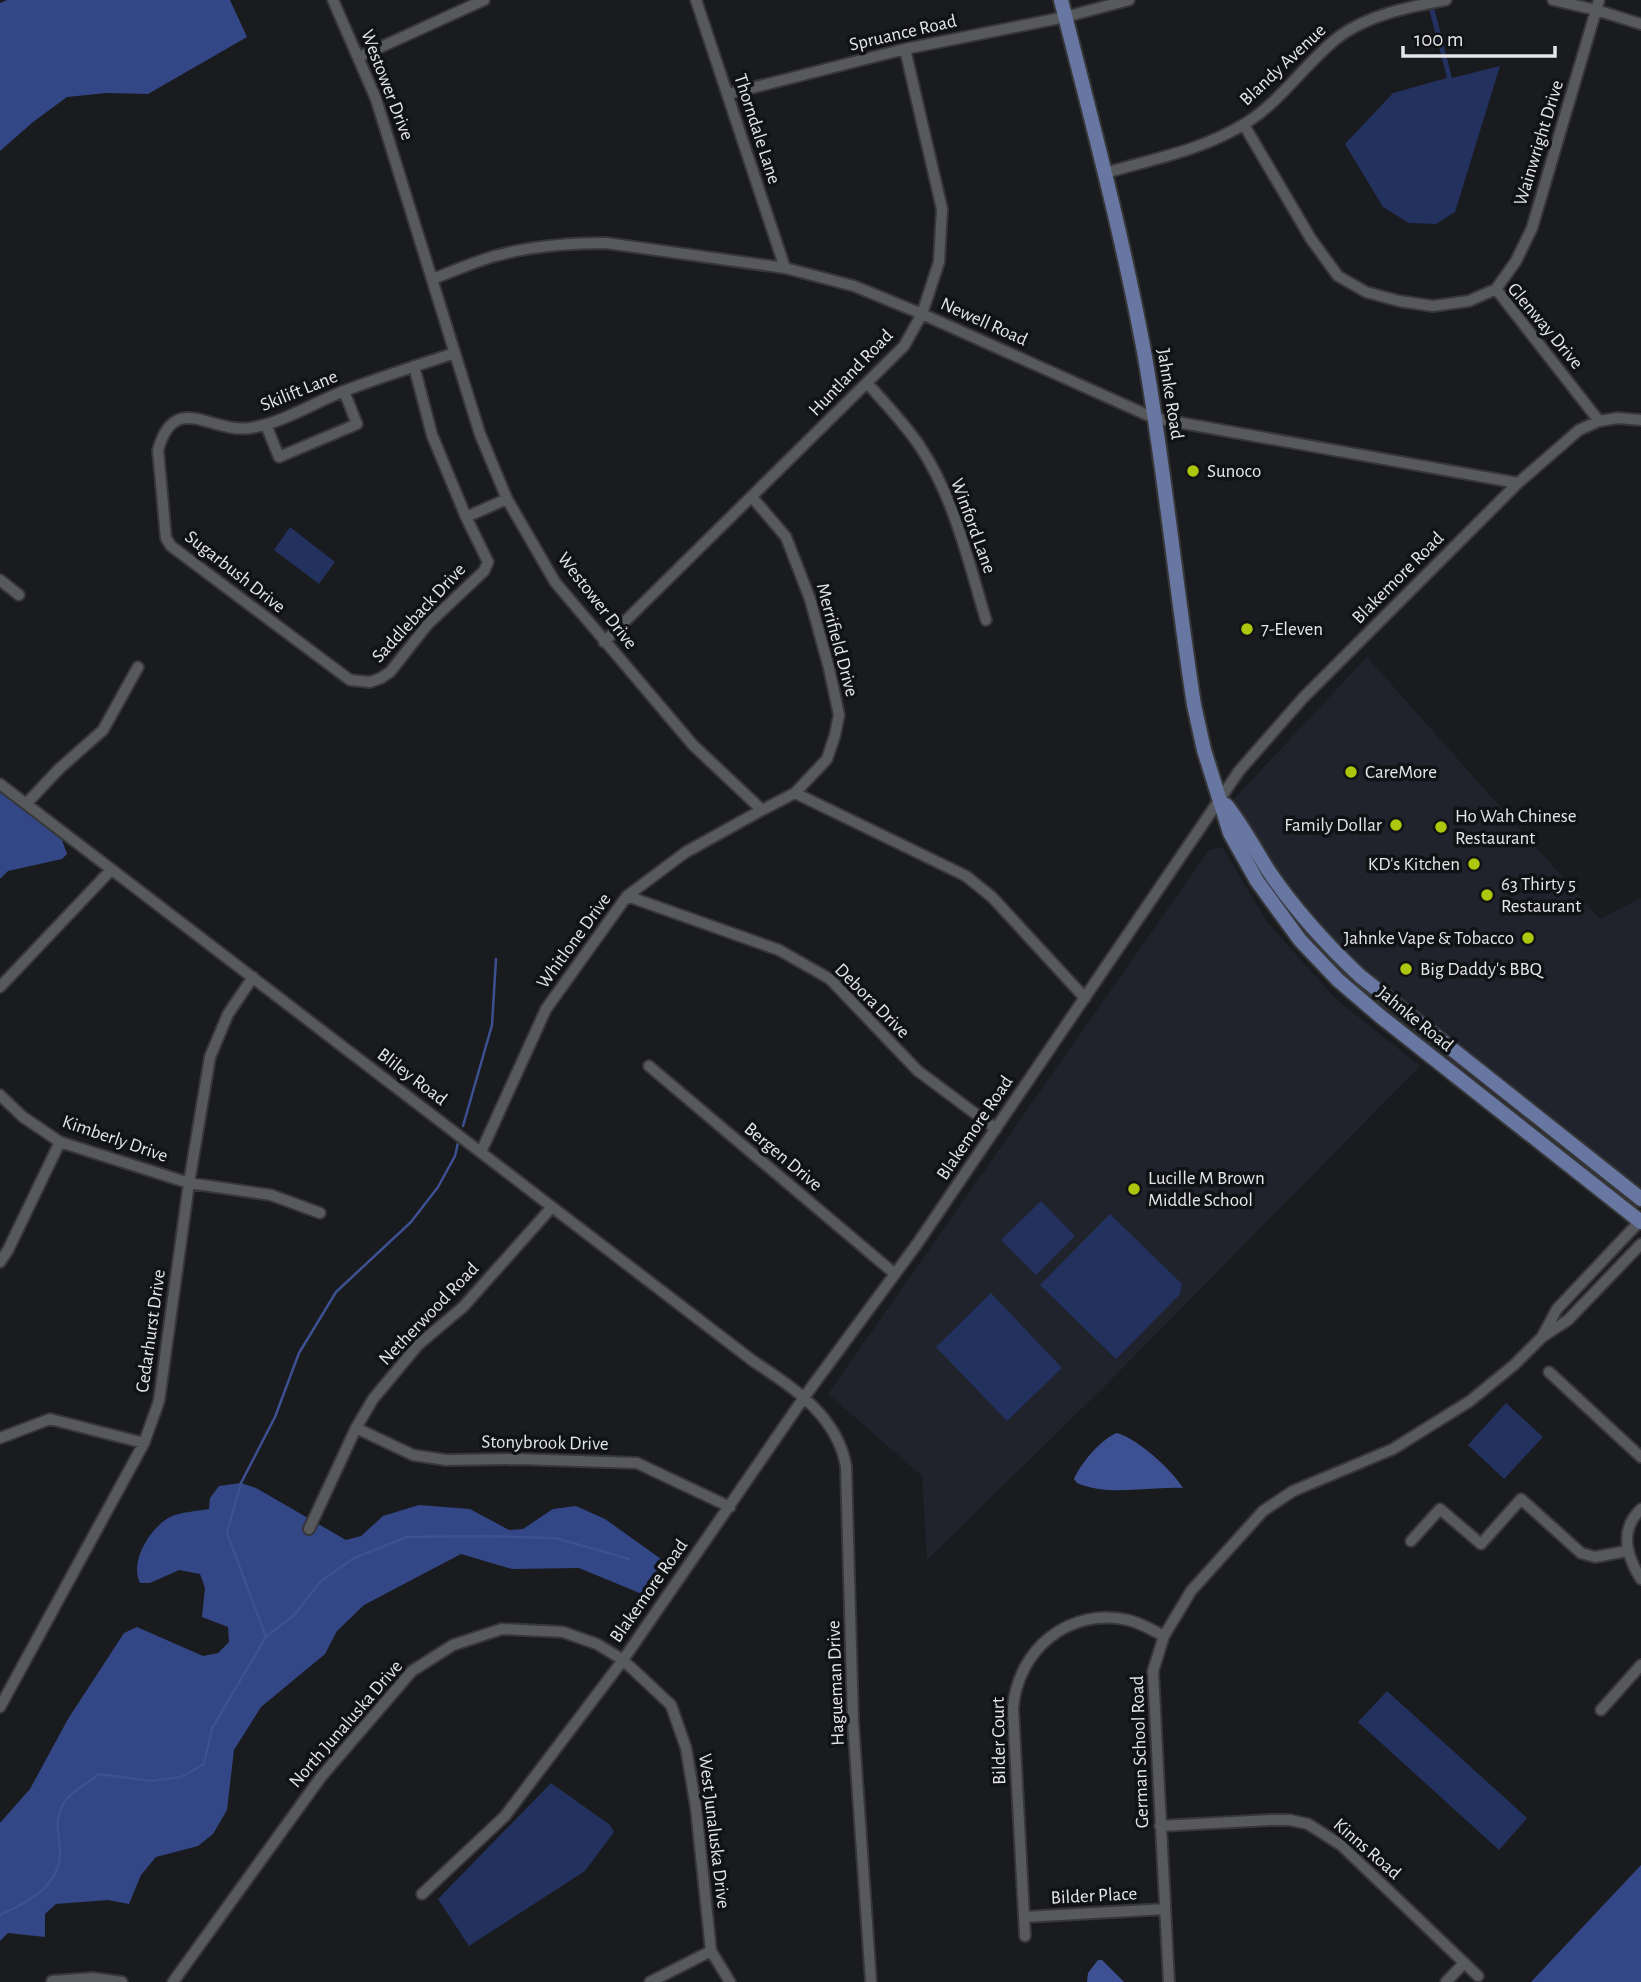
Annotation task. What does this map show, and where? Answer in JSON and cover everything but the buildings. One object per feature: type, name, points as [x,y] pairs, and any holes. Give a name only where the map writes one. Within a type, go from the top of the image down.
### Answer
[{"type":"main road","name":"Jahnke Road","points":[[1061,0],[1105,173],[1139,323],[1194,705],[1204,750],[1230,833],[1278,912],[1324,967],[1396,1030],[1641,1221]]},
{"type":"main road","name":"Jahnke Road","points":[[1220,798],[1243,826],[1286,895],[1347,964],[1641,1199]]},
{"type":"street","name":"Westower Drive","points":[[333,0],[380,111],[480,434],[507,499],[555,582],[604,642],[693,745],[762,810]]},
{"type":"street","points":[[359,57],[484,0]]},
{"type":"street","name":"Thorndale Lane","points":[[696,0],[785,268]]},
{"type":"street","name":"Spruance Road","points":[[728,94],[905,49],[1065,17],[1129,0]]},
{"type":"street","points":[[1553,0],[1598,5],[1641,24]]},
{"type":"street","name":"Blandy Avenue","points":[[1105,173],[1205,144],[1244,125],[1268,107],[1323,51],[1345,33],[1366,21],[1438,1]]},
{"type":"street","name":"Wainwright Drive","points":[[1496,289],[1516,261],[1532,228],[1598,5]]},
{"type":"street","name":"Huntland Road","points":[[604,642],[904,346],[922,314],[939,262],[942,209],[905,49]]},
{"type":"street","name":"Glenway Drive","points":[[1244,125],[1311,239],[1338,276],[1366,292],[1399,302],[1433,306],[1469,301],[1496,289],[1599,421]]},
{"type":"street","name":"Newell Road","points":[[433,279],[496,255],[583,243],[606,243],[785,268],[854,286],[1154,418],[1518,483]]},
{"type":"street","name":"Skilift Lane","points":[[162,437],[172,423],[189,416],[239,429],[266,425],[344,391],[455,353]]},
{"type":"street","points":[[414,366],[432,435],[466,517],[507,499]]},
{"type":"street","name":"Winford Lane","points":[[867,383],[900,420],[935,472],[955,519],[986,620]]},
{"type":"street","points":[[266,425],[279,457],[356,424],[344,391]]},
{"type":"street","points":[[1599,421],[1618,418],[1641,420]]},
{"type":"street","name":"Blakemore Road","points":[[422,1894],[505,1816],[623,1660],[805,1396],[895,1274],[996,1129],[1239,771],[1303,698],[1518,483],[1580,430],[1599,421]]},
{"type":"street","name":"Sugarbush Drive","points":[[162,437],[158,450],[159,463],[166,538],[171,546],[339,674],[350,680],[370,682]]},
{"type":"street","name":"Merrifield Drive","points":[[752,497],[786,537],[810,598],[839,715],[827,759],[795,793]]},
{"type":"street","name":"Saddleback Drive","points":[[370,682],[390,672],[428,624],[484,570],[488,562],[466,517]]},
{"type":"street","points":[[0,580],[19,594]]},
{"type":"street","points":[[26,804],[59,769],[103,730],[138,667]]},
{"type":"street","name":"Bliley Road","points":[[0,784],[753,1360],[805,1396]]},
{"type":"street","points":[[762,810],[795,793],[954,868],[992,897],[1085,998]]},
{"type":"street","name":"Whitlone Drive","points":[[481,1152],[546,1009],[627,897],[686,852],[762,810]]},
{"type":"street","points":[[0,987],[111,870]]},
{"type":"street","name":"Debora Drive","points":[[627,897],[779,950],[830,979],[918,1071],[996,1129]]},
{"type":"street","name":"Cedarhurst Drive","points":[[0,1707],[144,1443],[159,1401],[189,1183],[210,1057],[228,1014],[253,977]]},
{"type":"street","name":"Bergen Drive","points":[[649,1066],[895,1274]]},
{"type":"street","name":"Kimberly Drive","points":[[0,1095],[23,1117],[60,1142],[189,1183],[271,1195],[320,1213]]},
{"type":"street","points":[[0,1262],[60,1142]]},
{"type":"street","name":"Netherwood Road","points":[[309,1529],[356,1428],[373,1399],[418,1345],[463,1307],[552,1207]]},
{"type":"street","name":"German School Road","points":[[1542,1337],[1557,1309],[1641,1221]]},
{"type":"street","name":"German School Road","points":[[1169,1982],[1153,1683],[1155,1661],[1164,1636],[1200,1579],[1274,1502],[1304,1486],[1393,1449],[1444,1419],[1493,1383],[1542,1337],[1568,1320],[1641,1244]]},
{"type":"street","points":[[1549,1372],[1641,1457]]},
{"type":"street","name":"Hagueman Drive","points":[[805,1396],[838,1438],[846,1466],[853,1721],[872,1982]]},
{"type":"street","points":[[0,1438],[50,1419],[144,1443]]},
{"type":"street","name":"Stonybrook Drive","points":[[356,1428],[413,1455],[446,1460],[518,1459],[637,1463],[730,1507]]},
{"type":"street","points":[[1411,1541],[1440,1509],[1481,1544],[1521,1499],[1581,1553],[1600,1557],[1627,1551]]},
{"type":"street","points":[[1641,1509],[1628,1526],[1626,1539],[1627,1551],[1641,1579]]},
{"type":"street","name":"Bilder Court","points":[[1025,1936],[1013,1708],[1022,1671],[1030,1657],[1050,1636],[1074,1623],[1089,1619],[1126,1620],[1164,1636]]},
{"type":"street","name":"North Junaluska Drive","points":[[173,1982],[321,1777],[412,1671],[453,1645],[502,1629],[563,1632],[597,1644],[623,1660]]},
{"type":"street","name":"West Junaluska Drive","points":[[623,1660],[671,1705],[686,1748],[696,1808],[711,1951],[730,1982]]},
{"type":"street","points":[[1601,1710],[1641,1665]]},
{"type":"street","name":"Kinns Road","points":[[1160,1826],[1270,1820],[1308,1824],[1341,1845],[1478,1976]]},
{"type":"street","name":"Bilder Place","points":[[1024,1917],[1165,1909]]},
{"type":"street","points":[[650,1982],[711,1951]]},
{"type":"street","points":[[1446,1982],[1464,1963]]},
{"type":"street","points":[[52,1981],[93,1978],[122,1982]]},
{"type":"shaded area","points":[[7,0],[230,0],[247,37],[148,94],[107,93],[67,97],[0,151],[0,3]]},
{"type":"shaded area","points":[[1434,7],[1452,78],[1500,66],[1455,212],[1436,224],[1409,223],[1383,207],[1345,144],[1393,93],[1447,78],[1429,9]]},
{"type":"shaded area","points":[[290,527],[335,562],[319,584],[274,550]]},
{"type":"shaded area","points":[[1367,657],[1600,919],[1641,898],[1641,1203],[1352,987],[1278,916],[1218,816]]},
{"type":"shaded area","points":[[0,791],[62,840],[67,854],[62,859],[8,871],[0,879]]},
{"type":"shaded area","name":"Lucille M Brown Middle School","points":[[1222,847],[1267,922],[1336,999],[1420,1066],[1101,1390],[927,1560],[922,1476],[828,1394],[1209,850]]},
{"type":"shaded area","points":[[1041,1201],[1075,1236],[1036,1275],[1001,1240]]},
{"type":"shaded area","points":[[1110,1214],[1182,1284],[1180,1294],[1116,1359],[1040,1285]]},
{"type":"shaded area","points":[[991,1293],[1062,1368],[1007,1421],[936,1347]]},
{"type":"shaded area","points":[[1506,1403],[1543,1437],[1504,1479],[1468,1445]]},
{"type":"shaded area","points":[[1117,1433],[1154,1456],[1183,1488],[1116,1490],[1077,1483],[1074,1479],[1086,1459],[1105,1440]]},
{"type":"shaded area","points":[[241,1483],[256,1488],[346,1540],[361,1536],[383,1516],[419,1505],[470,1509],[509,1530],[523,1529],[553,1509],[576,1506],[605,1519],[661,1559],[669,1572],[656,1590],[642,1594],[579,1568],[512,1569],[461,1554],[364,1605],[337,1631],[325,1654],[261,1707],[234,1750],[227,1810],[213,1834],[198,1846],[156,1857],[141,1875],[129,1904],[108,1900],[56,1904],[45,1914],[45,1937],[8,1933],[0,1941],[0,1823],[30,1789],[68,1719],[124,1633],[137,1627],[203,1656],[218,1653],[229,1642],[228,1627],[202,1617],[205,1588],[200,1574],[179,1570],[150,1583],[140,1583],[137,1565],[149,1536],[163,1522],[179,1514],[209,1509],[210,1498],[219,1486]]},
{"type":"shaded area","points":[[1387,1691],[1527,1818],[1499,1850],[1358,1722]]},
{"type":"shaded area","points":[[551,1783],[610,1825],[614,1832],[585,1871],[469,1946],[438,1899]]},
{"type":"shaded area","points":[[1641,1865],[1641,1982],[1531,1982]]},
{"type":"shaded area","points":[[1098,1960],[1102,1960],[1124,1982],[1087,1982],[1088,1973]]},
{"type":"waterway","points":[[463,1126],[492,1025],[496,959]]},
{"type":"waterway","points":[[266,1637],[227,1533],[241,1483],[275,1417],[299,1353],[336,1292],[411,1222],[438,1187],[455,1156],[458,1143]]},
{"type":"waterway","points":[[0,1915],[31,1899],[54,1875],[60,1853],[59,1815],[65,1801],[76,1790],[99,1774],[151,1781],[181,1777],[204,1764],[212,1728],[266,1637],[294,1615],[321,1581],[354,1558],[407,1537],[483,1536],[555,1538],[629,1559]]},
{"type":"place","name":"Sunoco","points":[[1193,471]]},
{"type":"place","name":"7-Eleven","points":[[1247,629]]},
{"type":"place","name":"CareMore","points":[[1351,772]]},
{"type":"place","name":"Family Dollar","points":[[1396,825]]},
{"type":"place","name":"Ho Wah Chinese Restaurant","points":[[1441,827]]},
{"type":"place","name":"KD's Kitchen","points":[[1474,864]]},
{"type":"place","name":"63 Thirty 5 Restaurant","points":[[1487,895]]},
{"type":"place","name":"Jahnke Vape & Tobacco","points":[[1528,938]]},
{"type":"place","name":"Big Daddy's BBQ","points":[[1406,969]]},
{"type":"place","name":"Lucille M Brown Middle School","points":[[1134,1189]]}]
